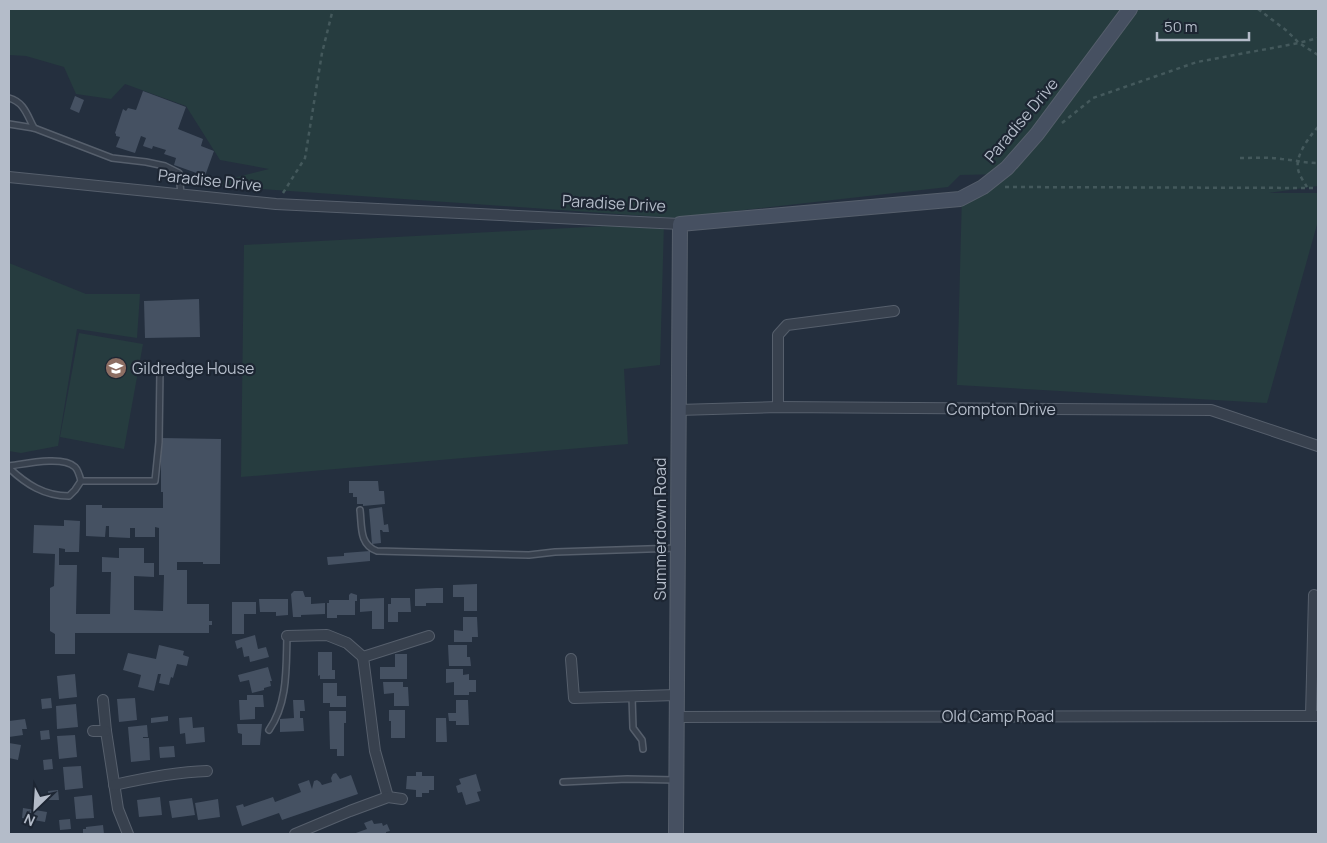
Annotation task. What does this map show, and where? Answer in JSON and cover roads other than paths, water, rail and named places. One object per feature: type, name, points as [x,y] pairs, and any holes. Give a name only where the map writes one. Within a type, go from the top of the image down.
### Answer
[{"type":"street","name":"Paradise Drive","points":[[9,176],[276,204],[680,224],[960,199],[983,187],[1007,168],[1042,127],[1130,9]]},
{"type":"street","name":"Summerdown Road","points":[[676,834],[680,224]]},
{"type":"street","points":[[778,407],[778,335],[787,324],[894,311]]},
{"type":"street","name":"Compton Drive","points":[[678,410],[778,407],[1211,410],[1318,446]]},
{"type":"street","points":[[1314,595],[1315,716]]},
{"type":"street","points":[[287,636],[327,635],[347,643],[363,657],[375,751],[388,797]]},
{"type":"street","points":[[363,657],[429,636]]},
{"type":"street","points":[[571,660],[574,698],[677,695]]},
{"type":"street","points":[[103,700],[118,809],[128,834]]},
{"type":"street","name":"Old Camp Road","points":[[677,717],[1315,716]]},
{"type":"street","points":[[93,732],[106,731]]},
{"type":"street","points":[[114,785],[150,777],[207,771]]},
{"type":"street","points":[[295,834],[388,797],[402,799]]},
{"type":"lane","points":[[9,98],[17,100],[22,104],[34,128]]},
{"type":"lane","points":[[9,124],[34,128],[112,158],[164,166],[179,173],[181,195]]},
{"type":"lane","points":[[81,481],[155,481],[159,442],[160,370]]},
{"type":"lane","points":[[9,467],[66,461],[75,467],[81,481]]},
{"type":"lane","points":[[9,467],[24,482],[51,494],[69,496],[76,490],[81,481]]},
{"type":"lane","points":[[360,510],[364,540],[367,547],[377,551],[529,555],[555,552],[678,548]]},
{"type":"lane","points":[[269,730],[275,721],[284,690],[287,636]]},
{"type":"lane","points":[[632,696],[632,728],[642,740],[643,748]]},
{"type":"lane","points":[[563,782],[627,779],[676,780]]},
{"type":"place","name":"Gildredge House","points":[[116,368]]}]
